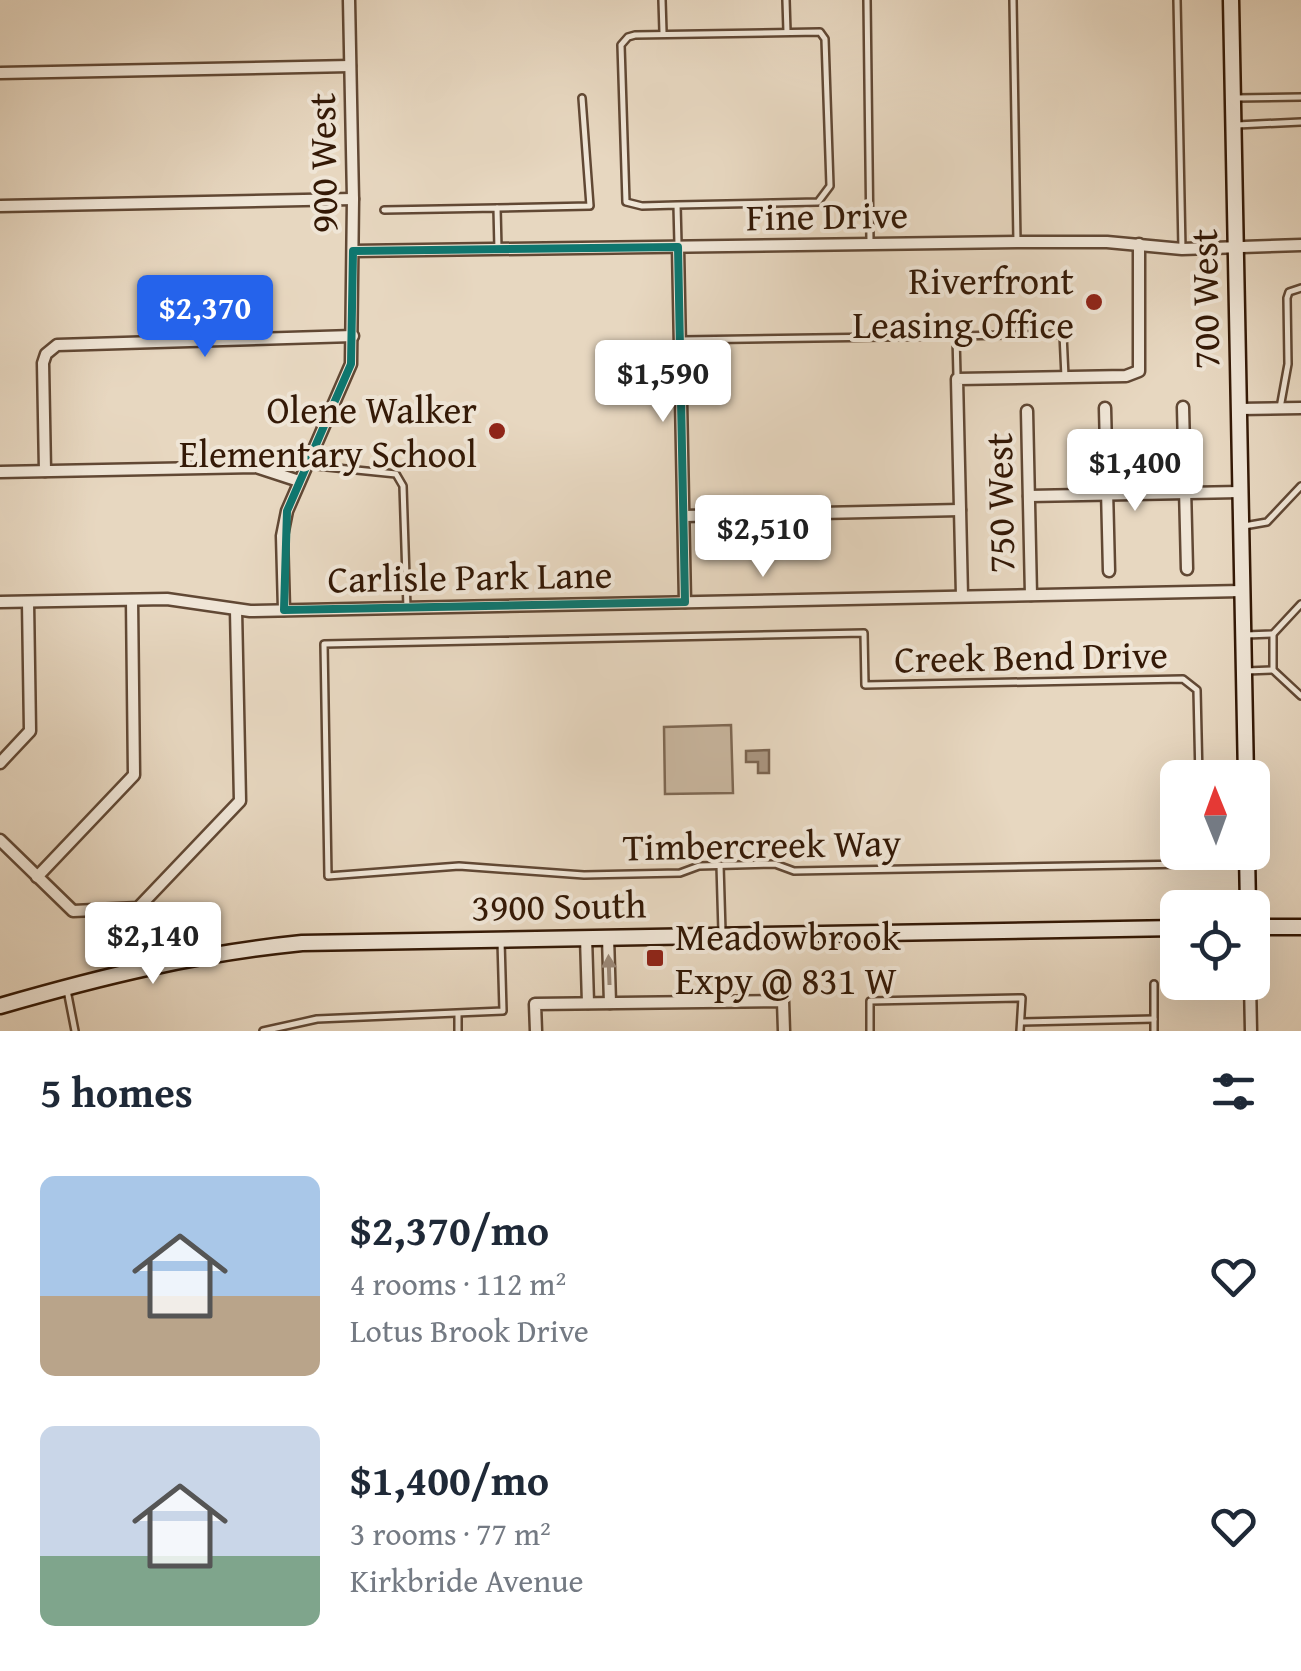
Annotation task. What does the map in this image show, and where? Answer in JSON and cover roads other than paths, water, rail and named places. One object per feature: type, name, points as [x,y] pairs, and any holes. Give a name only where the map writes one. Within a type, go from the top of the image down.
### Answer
[{"type":"main road","name":"700 West","points":[[1231,0],[1246,760]]},
{"type":"main road","points":[[1270,927],[1301,927]]},
{"type":"main road","name":"3900 South","points":[[0,1006],[177,959],[302,943],[1160,928]]},
{"type":"street","name":"900 West","points":[[284,610],[282,536],[287,511],[351,364],[354,336],[349,0]]},
{"type":"street","points":[[0,73],[350,66]]},
{"type":"street","points":[[0,206],[354,200]]},
{"type":"street","name":"Fine Drive","points":[[353,252],[1017,242],[1182,248],[1301,245]]},
{"type":"street","points":[[962,596],[957,379],[1126,376],[1139,371],[1139,244]]},
{"type":"street","points":[[678,247],[686,602]]},
{"type":"street","points":[[45,471],[42,373],[46,354],[57,345],[354,336]]},
{"type":"street","points":[[1183,407],[1187,570]]},
{"type":"street","points":[[1105,408],[1109,571]]},
{"type":"street","points":[[1239,409],[1301,408]]},
{"type":"street","name":"750 West","points":[[1027,411],[1031,595]]},
{"type":"street","points":[[0,472],[256,467],[299,481]]},
{"type":"street","points":[[1029,496],[1240,492]]},
{"type":"street","points":[[684,516],[960,510]]},
{"type":"street","name":"Carlisle Park Lane","points":[[0,602],[168,599],[236,610],[284,610],[1242,592]]},
{"type":"street","points":[[37,876],[134,775],[132,600]]},
{"type":"street","points":[[0,763],[30,731],[28,602]]},
{"type":"street","points":[[0,840],[73,911],[138,908],[240,801],[236,610]]},
{"type":"street","points":[[586,937],[588,1003]]},
{"type":"street","points":[[608,937],[610,1002]]},
{"type":"street","points":[[1250,1000],[1251,1031]]},
{"type":"street","points":[[536,1031],[535,1004],[783,1001],[784,1031]]},
{"type":"lane","points":[[662,0],[663,33]]},
{"type":"lane","points":[[786,0],[787,32]]},
{"type":"lane","points":[[867,0],[870,244]]},
{"type":"lane","points":[[1013,0],[1017,242]]},
{"type":"lane","points":[[1177,0],[1182,248]]},
{"type":"lane","points":[[787,32],[820,32],[825,39],[828,194],[818,202],[626,202],[620,45],[628,37],[663,33],[787,32]]},
{"type":"lane","points":[[1233,98],[1301,97]]},
{"type":"lane","points":[[384,210],[590,206],[582,98]]},
{"type":"lane","points":[[1234,125],[1301,122]]},
{"type":"lane","points":[[678,205],[678,247]]},
{"type":"lane","points":[[497,208],[498,249]]},
{"type":"lane","points":[[1280,408],[1288,364],[1287,298],[1289,292],[1301,288]]},
{"type":"lane","points":[[681,340],[1063,334],[1065,378]]},
{"type":"lane","points":[[956,336],[957,379]]},
{"type":"lane","points":[[307,465],[396,474],[404,486],[406,608]]},
{"type":"lane","points":[[1241,526],[1267,522],[1301,486]]},
{"type":"lane","points":[[1273,670],[1273,634],[1301,604]]},
{"type":"lane","name":"Creek Bend Drive","points":[[328,876],[324,644],[864,633],[865,685],[1180,679],[1196,690],[1199,760]]},
{"type":"lane","points":[[1243,635],[1273,634]]},
{"type":"lane","points":[[1244,672],[1273,670],[1301,696]]},
{"type":"lane","name":"Timbercreek Way","points":[[328,876],[459,866],[584,875],[680,873],[699,866],[775,864],[794,871],[1160,865]]},
{"type":"lane","points":[[720,866],[722,935]]},
{"type":"lane","points":[[262,1031],[316,1019],[503,1011],[502,939]]},
{"type":"lane","points":[[1154,984],[1154,1031]]},
{"type":"lane","points":[[66,987],[75,1031]]},
{"type":"lane","points":[[870,1031],[870,1001],[1022,998],[1020,1031]]},
{"type":"lane","points":[[458,1014],[458,1031]]},
{"type":"lane","points":[[1022,1022],[1154,1019]]},
{"type":"place","name":"Riverfront Leasing Office","points":[[1094,302]]},
{"type":"place","name":"Olene Walker Elementary School","points":[[497,431]]},
{"type":"place","name":"Meadowbrook Expy @ 831 W","points":[[655,958]]}]
